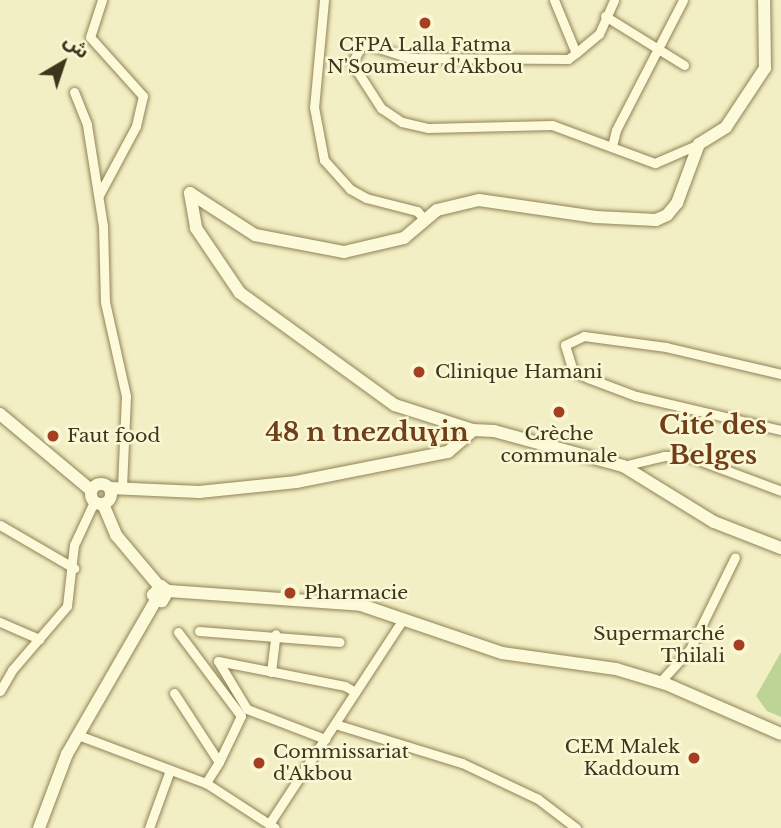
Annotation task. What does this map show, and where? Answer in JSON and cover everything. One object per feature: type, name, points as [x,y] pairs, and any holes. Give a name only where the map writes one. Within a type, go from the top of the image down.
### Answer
[{"type":"street","points":[[99,195],[136,126],[143,96],[90,37],[102,0]]},
{"type":"street","points":[[324,0],[314,107],[324,160],[350,189],[366,198],[417,211],[424,219]]},
{"type":"street","points":[[554,0],[576,53]]},
{"type":"street","points":[[614,0],[590,45],[568,59],[410,58],[363,43],[352,63],[367,93],[402,122],[428,128],[552,125],[655,163],[699,144],[726,127],[765,68],[764,0]]},
{"type":"street","points":[[612,146],[616,130],[683,0]]},
{"type":"street","points":[[605,16],[660,46],[684,65]]},
{"type":"street","points":[[74,92],[87,125],[99,195],[105,302],[126,396],[116,488],[111,497],[96,499]]},
{"type":"street","points":[[699,144],[677,204],[667,215],[656,220],[596,217],[479,200],[456,203],[424,219],[404,238],[344,252],[318,250],[255,235],[190,193],[196,228],[240,293],[395,405],[473,430],[494,431],[623,466],[714,522],[781,548]]},
{"type":"street","points":[[781,374],[666,346],[584,337],[565,345],[573,371],[636,397],[781,430]]},
{"type":"street","points":[[0,414],[96,499],[116,536],[163,588],[165,600],[156,600],[78,735],[59,772],[39,828]]},
{"type":"street","points":[[0,691],[67,606],[74,568],[74,545],[96,499],[98,484],[116,488],[200,492],[296,482],[448,452],[473,430]]},
{"type":"street","points":[[623,466],[664,456],[688,456],[781,491]]},
{"type":"street","points":[[0,525],[74,568]]},
{"type":"street","points":[[660,682],[690,649],[735,557]]},
{"type":"street","points":[[163,588],[361,605],[404,618],[485,649],[616,668],[660,682],[781,734]]},
{"type":"street","points":[[78,735],[206,783],[272,826],[404,618]]},
{"type":"street","points":[[0,622],[39,639]]},
{"type":"street","points":[[199,631],[276,634],[340,642]]},
{"type":"street","points":[[178,632],[241,716],[206,783]]},
{"type":"street","points":[[271,672],[276,634]]},
{"type":"street","points":[[325,739],[247,709],[218,661],[355,692]]},
{"type":"street","points":[[174,693],[219,762]]},
{"type":"street","points":[[335,724],[461,763],[538,799],[576,828]]},
{"type":"street","points":[[149,828],[170,770]]},
{"type":"green space","points":[[781,652],[781,717],[767,711],[756,696]]},
{"type":"place","name":"CFPA Lalla Fatma N'Soumeur d'Akbou","points":[[425,23]]},
{"type":"place","name":"Clinique Hamani","points":[[419,372]]},
{"type":"place","name":"Crèche communale","points":[[559,412]]},
{"type":"place","name":"Faut food","points":[[53,436]]},
{"type":"place","name":"Pharmacie","points":[[290,593]]},
{"type":"place","name":"Supermarché Thilali","points":[[739,645]]},
{"type":"place","name":"CEM Malek Kaddoum","points":[[694,758]]},
{"type":"place","name":"Commissariat d'Akbou","points":[[259,763]]},
{"type":"district","name":"48 n tnezduɣin","points":[[367,433]]},
{"type":"district","name":"Cité des Belges","points":[[713,441]]}]
